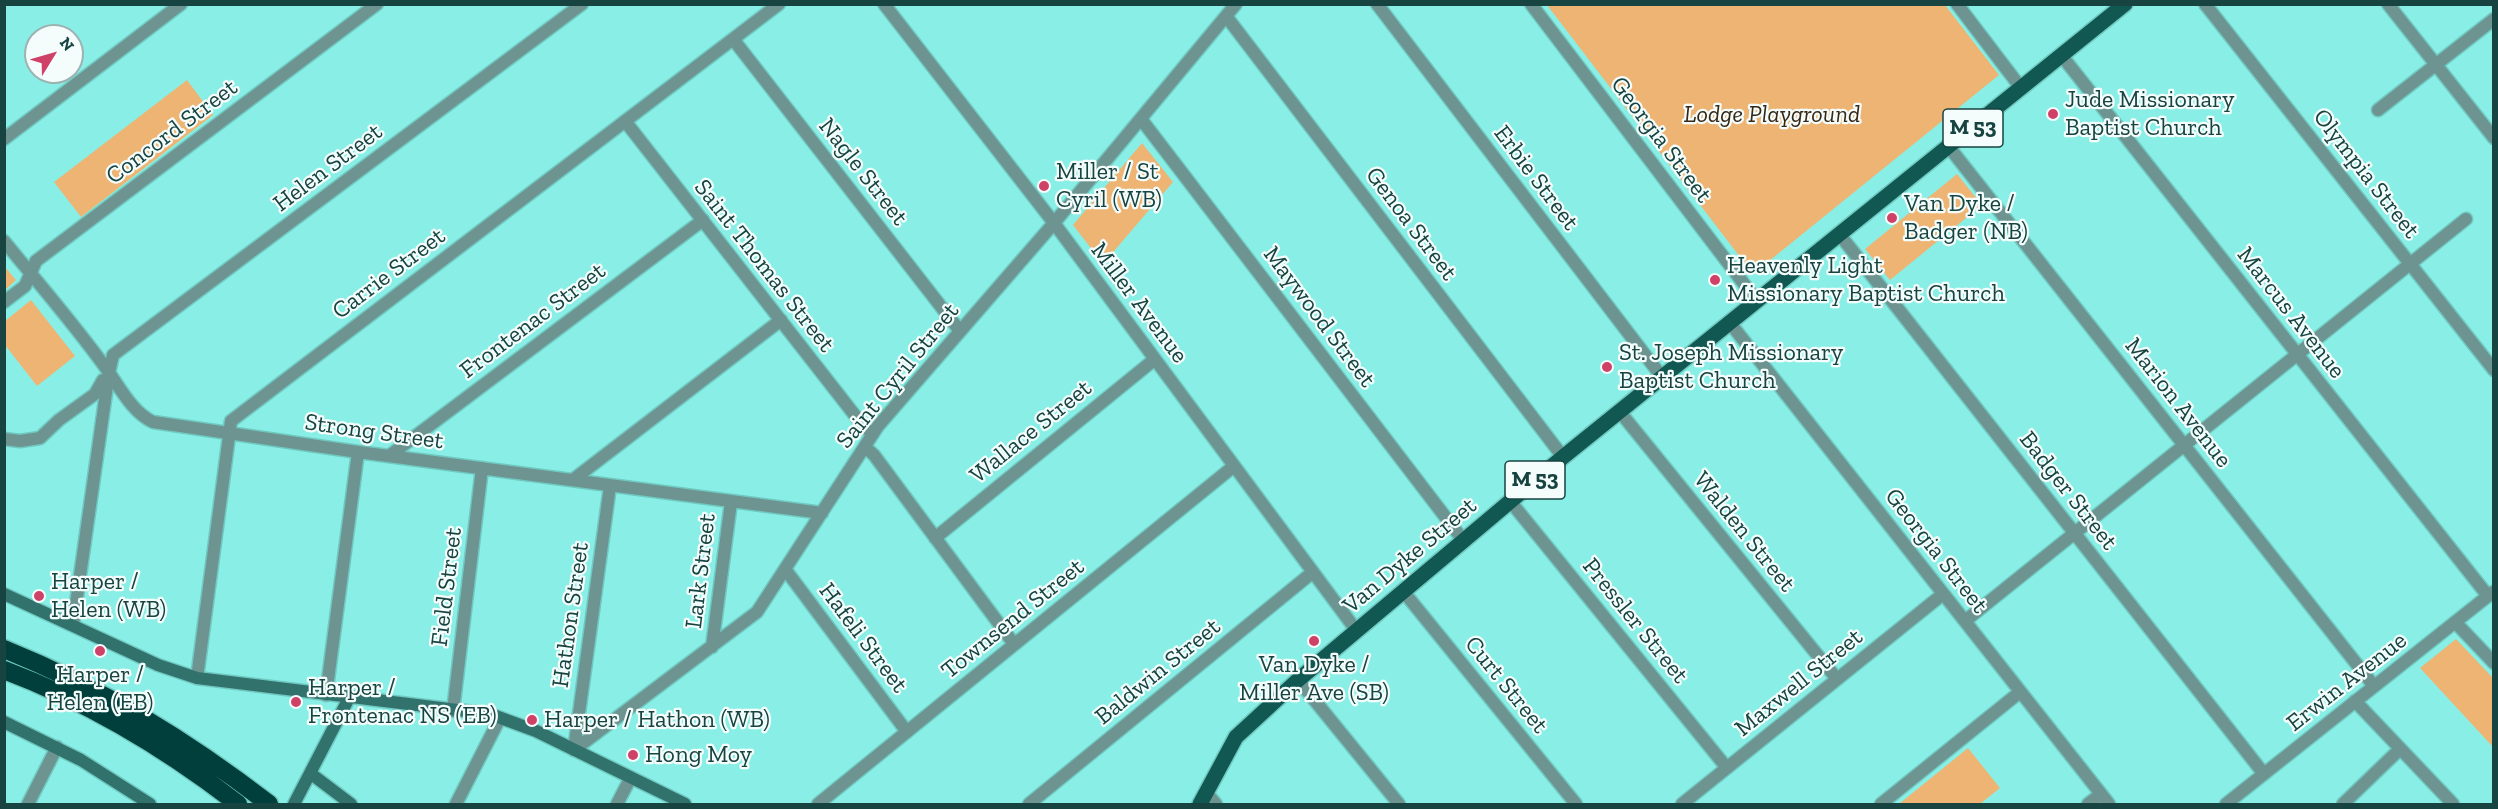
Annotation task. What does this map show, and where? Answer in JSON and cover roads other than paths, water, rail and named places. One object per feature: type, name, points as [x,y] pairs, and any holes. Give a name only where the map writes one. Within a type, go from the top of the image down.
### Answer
[{"type":"highway","points":[[4,649],[59,672],[139,713],[190,745],[269,804]]},
{"type":"highway","points":[[4,670],[50,688],[135,734],[238,804]]},
{"type":"main road","name":"Van Dyke Street","points":[[1207,800],[1236,737],[1298,680],[1563,457],[2121,6]]},
{"type":"street","points":[[4,139],[182,4]]},
{"type":"street","name":"Concord Street","points":[[4,302],[25,286],[38,259],[377,4]]},
{"type":"street","name":"Helen Street","points":[[73,626],[105,389],[113,354],[582,4]]},
{"type":"street","name":"Carrie Street","points":[[197,678],[231,421],[779,4]]},
{"type":"street","name":"Miller Avenue","points":[[884,4],[1054,224],[1356,630]]},
{"type":"street","name":"Saint Cyril Street","points":[[574,750],[757,612],[873,434],[1054,224],[1236,4]]},
{"type":"street","name":"Erbie Street","points":[[1377,4],[1662,377]]},
{"type":"street","name":"Georgia Street","points":[[1531,4],[1757,301]]},
{"type":"street","points":[[1957,4],[2021,88]]},
{"type":"street","name":"Olympia Street","points":[[2205,4],[2493,370]]},
{"type":"street","points":[[2388,4],[2493,138]]},
{"type":"street","name":"Genoa Street","points":[[1226,16],[1563,457]]},
{"type":"street","points":[[2378,110],[2493,19]]},
{"type":"street","name":"Nagle Street","points":[[733,39],[960,331]]},
{"type":"street","name":"Marcus Avenue","points":[[2062,56],[2297,354],[2491,594]]},
{"type":"street","name":"Maywood Street","points":[[1142,119],[1463,540]]},
{"type":"street","name":"Saint Thomas Street","points":[[625,121],[864,427],[873,434]]},
{"type":"street","name":"Marion Avenue","points":[[1949,147],[2374,686]]},
{"type":"street","points":[[1965,621],[2466,219]]},
{"type":"street","name":"Frontenac Street","points":[[389,456],[703,220]]},
{"type":"street","name":"Badger Street","points":[[1840,235],[2264,774]]},
{"type":"street","name":"Strong Street","points":[[4,241],[132,404],[146,419],[153,422],[358,452],[822,513]]},
{"type":"street","points":[[574,479],[781,320]]},
{"type":"street","name":"Georgia Street","points":[[1730,323],[2109,804]]},
{"type":"street","name":"Wallace Street","points":[[935,538],[1155,359]]},
{"type":"street","points":[[4,439],[20,441],[40,438],[59,420],[95,394],[109,372]]},
{"type":"street","name":"Walden Street","points":[[1620,412],[1837,679]]},
{"type":"street","points":[[865,447],[874,455],[1014,645]]},
{"type":"street","points":[[326,695],[358,452]]},
{"type":"street","name":"Townsend Street","points":[[818,804],[1234,466]]},
{"type":"street","name":"Field Street","points":[[453,711],[482,468]]},
{"type":"street","name":"Hathon Street","points":[[574,750],[610,486]]},
{"type":"street","name":"Pressler Street","points":[[1510,501],[1727,768]]},
{"type":"street","name":"Lark Street","points":[[712,646],[731,502]]},
{"type":"street","name":"Hafeli Street","points":[[785,569],[907,732]]},
{"type":"street","name":"Baldwin Street","points":[[1029,804],[1313,572]]},
{"type":"street","name":"Curt Street","points":[[1403,591],[1576,804]]},
{"type":"street","points":[[4,594],[158,665],[197,678],[490,714],[536,731],[685,804]]},
{"type":"street","name":"Maxwell Street","points":[[1682,804],[1943,594]]},
{"type":"street","name":"Erwin Avenue","points":[[2226,804],[2491,594]]},
{"type":"street","points":[[2455,622],[2493,663]]},
{"type":"street","points":[[1298,680],[1399,804]]},
{"type":"street","points":[[1881,804],[2020,692]]},
{"type":"street","points":[[297,799],[349,698]]},
{"type":"street","points":[[2355,701],[2453,804]]},
{"type":"street","points":[[456,804],[500,718]]},
{"type":"street","points":[[4,722],[57,747],[150,804]]},
{"type":"street","points":[[28,804],[57,747]]},
{"type":"street","points":[[2343,804],[2400,749]]},
{"type":"street","points":[[310,773],[351,804]]},
{"type":"street","points":[[617,804],[630,779]]},
{"type":"street","points":[[2088,804],[2101,794]]},
{"type":"place","name":"Jude Missionary Baptist Church","points":[[2053,114]]},
{"type":"place","name":"Miller / St Cyril (WB)","points":[[1044,186]]},
{"type":"place","name":"Van Dyke / Badger (NB)","points":[[1892,218]]},
{"type":"place","name":"Heavenly Light Missionary Baptist Church","points":[[1715,280]]},
{"type":"place","name":"St. Joseph Missionary Baptist Church","points":[[1607,367]]},
{"type":"place","name":"Harper / Helen (WB)","points":[[39,596]]},
{"type":"place","name":"Van Dyke / Miller Ave (SB)","points":[[1314,641]]},
{"type":"place","name":"Harper / Helen (EB)","points":[[100,651]]},
{"type":"place","name":"Harper / Frontenac NS (EB)","points":[[296,702]]},
{"type":"place","name":"Harper / Hathon (WB)","points":[[532,720]]},
{"type":"place","name":"Hong Moy","points":[[633,755]]},
{"type":"park label","name":"Lodge Playground","points":[[1772,115]]}]
